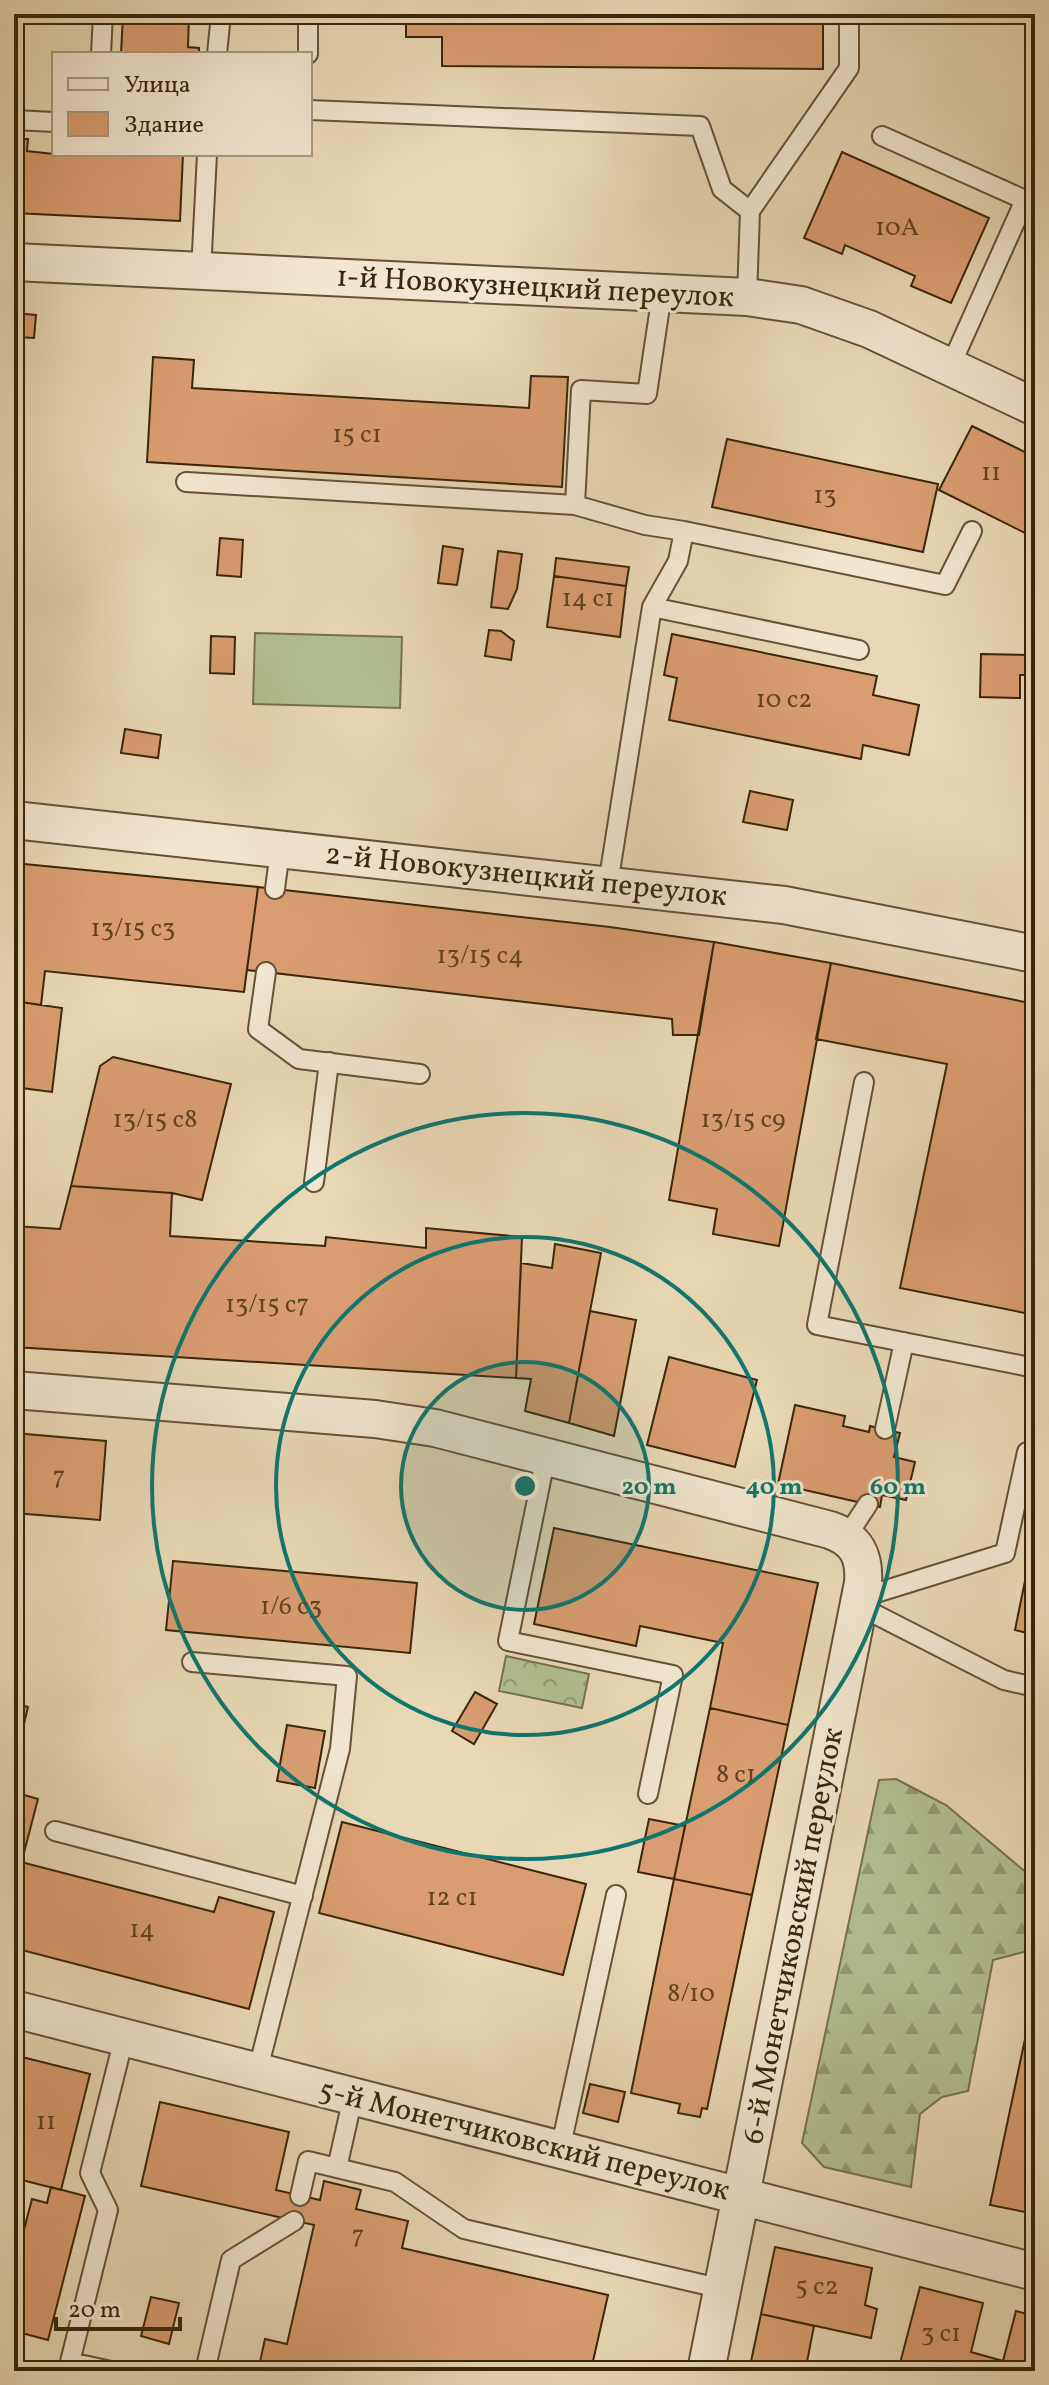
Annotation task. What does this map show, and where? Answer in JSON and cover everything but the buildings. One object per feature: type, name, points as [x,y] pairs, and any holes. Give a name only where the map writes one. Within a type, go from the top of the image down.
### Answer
[{"type":"street","name":"1-й Новокузнецкий переулок","points":[[14,262],[747,297],[801,305],[869,329],[950,367],[1032,397]]},
{"type":"street","name":"2-й Новокузнецкий переулок","points":[[14,820],[608,884],[840,914],[1035,954]]},
{"type":"street","points":[[14,1390],[375,1419],[435,1428],[853,1542]]},
{"type":"street","name":"6-й Монетчиковский переулок","points":[[706,2371],[859,1602],[864,1565],[853,1542]]},
{"type":"street","name":"5-й Монетчиковский переулок","points":[[14,2009],[1035,2272]]},
{"type":"lane","points":[[101,52],[103,14]]},
{"type":"lane","points":[[217,52],[221,14]]},
{"type":"lane","points":[[308,14],[308,52]]},
{"type":"lane","points":[[747,297],[750,211],[849,68],[849,14]]},
{"type":"lane","points":[[312,110],[700,126],[722,189],[750,211]]},
{"type":"lane","points":[[14,120],[52,122]]},
{"type":"lane","points":[[882,136],[1025,200],[950,367]]},
{"type":"lane","points":[[201,272],[207,156]]},
{"type":"lane","points":[[575,505],[581,390],[647,394],[662,293]]},
{"type":"lane","points":[[186,482],[575,505],[645,525],[945,585],[972,531]]},
{"type":"lane","points":[[608,884],[652,607],[678,561],[684,531]]},
{"type":"lane","points":[[652,607],[859,650]]},
{"type":"lane","points":[[275,889],[280,850]]},
{"type":"lane","points":[[266,972],[258,1029],[299,1059],[420,1074]]},
{"type":"lane","points":[[314,1182],[329,1062]]},
{"type":"lane","points":[[864,1082],[817,1325],[1035,1368]]},
{"type":"lane","points":[[885,1429],[904,1342]]},
{"type":"lane","points":[[859,1602],[1005,1553],[1027,1452]]},
{"type":"lane","points":[[546,1456],[508,1641],[673,1675],[648,1794]]},
{"type":"lane","points":[[853,1542],[868,1504]]},
{"type":"lane","points":[[859,1602],[1004,1680],[1035,1687]]},
{"type":"lane","points":[[192,1662],[347,1676],[340,1749],[257,2073]]},
{"type":"lane","points":[[55,1831],[303,1896]]},
{"type":"lane","points":[[560,2150],[616,1895]]},
{"type":"lane","points":[[111,2371],[70,2362],[108,2210],[90,2173],[124,2038]]},
{"type":"lane","points":[[337,2168],[353,2097]]},
{"type":"lane","points":[[300,2196],[308,2161],[395,2182],[464,2229],[723,2289]]},
{"type":"lane","points":[[205,2371],[231,2260],[294,2221]]},
{"type":"green space","points":[[255,633],[402,637],[400,708],[253,704]]},
{"type":"green space","points":[[506,1656],[589,1674],[582,1708],[499,1691]]},
{"type":"green space","points":[[896,1779],[946,1805],[1035,1880],[1035,1949],[993,1960],[968,2091],[942,2097],[920,2114],[911,2187],[824,2167],[802,2143],[879,1780]]}]
